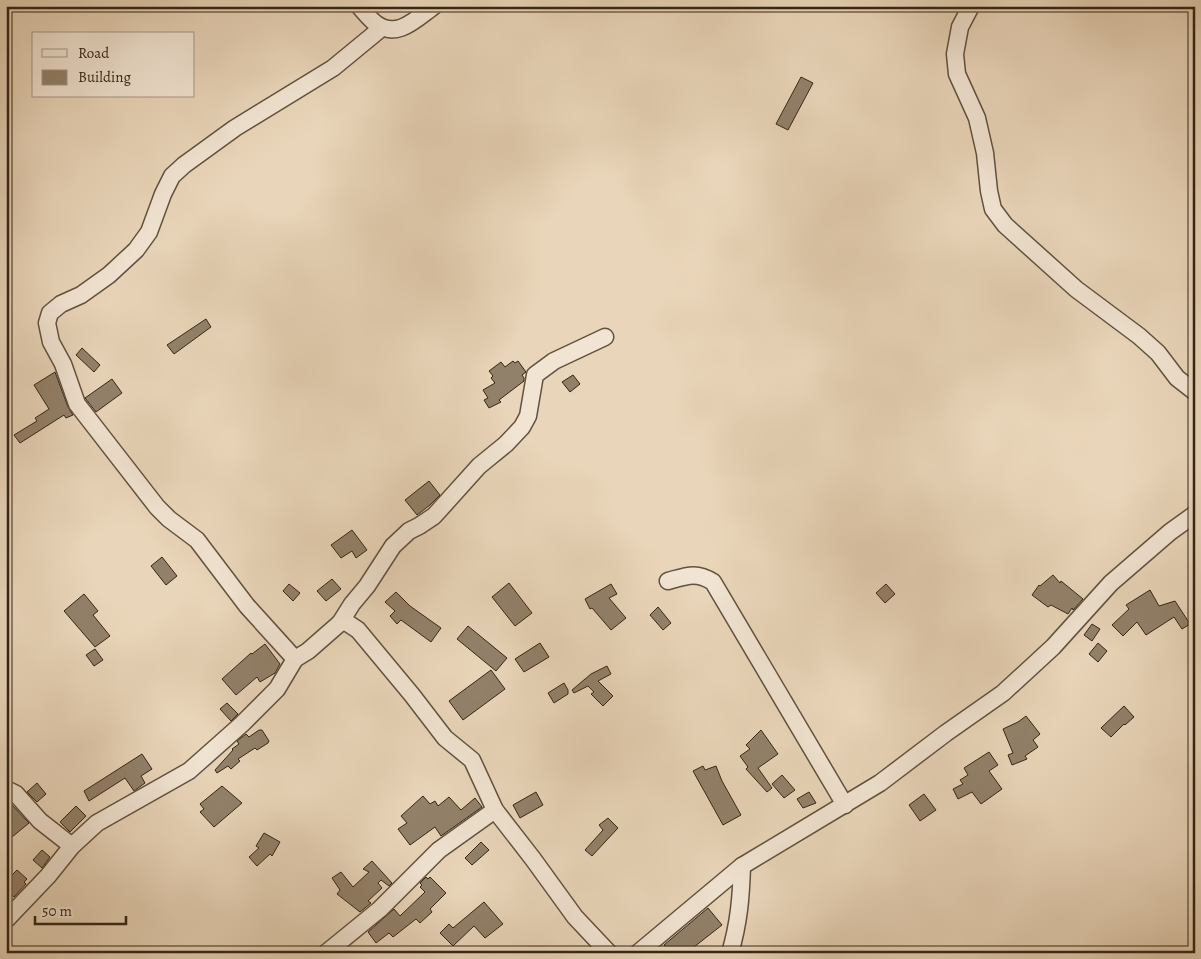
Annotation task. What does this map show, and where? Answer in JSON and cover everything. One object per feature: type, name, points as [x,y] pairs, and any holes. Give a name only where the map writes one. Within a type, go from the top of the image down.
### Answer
[{"type":"street","points":[[359,6],[376,24],[388,30],[404,29],[434,6]]},
{"type":"street","points":[[971,6],[960,27],[955,54],[956,74],[977,118],[985,153],[989,192],[993,209],[1005,225],[1076,289],[1139,336],[1158,353],[1177,378],[1195,392]]},
{"type":"street","points":[[295,659],[247,606],[197,540],[157,508],[77,404],[63,364],[51,342],[47,322],[50,313],[61,304],[88,290],[109,275],[136,250],[150,232],[163,194],[172,176],[184,165],[248,120],[333,68],[378,31]]},
{"type":"street","points":[[8,916],[48,876],[72,846],[97,823],[189,771],[242,724],[277,689],[295,659],[308,652],[340,623],[352,604],[368,586],[393,546],[409,531],[434,516],[479,466],[506,444],[522,427],[528,416],[535,375],[554,362],[605,337]]},
{"type":"street","points":[[638,953],[742,866],[815,821],[845,806],[880,783],[1003,693],[1053,647],[1111,583],[1170,532],[1195,514]]},
{"type":"street","points":[[668,581],[692,575],[703,575],[713,582],[845,806]]},
{"type":"street","points":[[340,623],[350,624],[358,630],[412,695],[444,738],[472,760],[495,810],[534,859],[575,916],[609,953]]},
{"type":"street","points":[[6,789],[16,794],[40,821],[72,846]]},
{"type":"street","points":[[326,953],[380,909],[439,850],[495,810]]},
{"type":"street","points":[[730,953],[740,906],[742,866]]},
{"type":"building","points":[[801,77],[813,83],[788,130],[776,124]]},
{"type":"building","points":[[206,319],[211,327],[174,354],[167,345]]},
{"type":"building","points":[[82,348],[100,365],[94,372],[76,355]]},
{"type":"building","points":[[513,361],[515,363],[518,361],[526,372],[522,375],[524,381],[499,400],[501,402],[489,408],[484,400],[488,398],[483,390],[495,383],[489,371],[501,362],[505,367]]},
{"type":"building","points":[[55,372],[68,407],[73,415],[66,418],[64,415],[20,443],[14,435],[37,421],[35,418],[49,409],[34,385]]},
{"type":"building","points":[[573,375],[580,384],[570,392],[562,382]]},
{"type":"building","points":[[112,379],[122,393],[96,412],[85,398]]},
{"type":"building","points":[[429,481],[440,495],[417,515],[405,500]]},
{"type":"building","points":[[352,530],[367,550],[356,558],[352,551],[341,558],[331,545]]},
{"type":"building","points":[[162,557],[177,576],[166,585],[151,566]]},
{"type":"building","points":[[1053,575],[1060,583],[1061,581],[1083,599],[1068,614],[1051,605],[1048,607],[1032,595],[1039,585]]},
{"type":"building","points":[[332,579],[341,589],[326,601],[317,591]]},
{"type":"building","points":[[509,583],[532,613],[515,626],[492,597]]},
{"type":"building","points":[[289,584],[300,593],[293,601],[283,591]]},
{"type":"building","points":[[611,584],[617,594],[609,598],[626,618],[611,630],[592,608],[590,609],[585,599]]},
{"type":"building","points":[[886,584],[895,594],[885,603],[876,593]]},
{"type":"building","points":[[1150,590],[1159,606],[1175,601],[1190,624],[1182,629],[1174,617],[1146,635],[1137,622],[1123,636],[1112,625],[1129,609],[1126,605]]},
{"type":"building","points":[[396,592],[410,606],[441,628],[431,642],[401,620],[397,624],[390,616],[395,611],[385,602]]},
{"type":"building","points":[[84,594],[98,611],[93,615],[110,636],[95,647],[64,611]]},
{"type":"building","points":[[658,607],[671,623],[663,630],[650,615]]},
{"type":"building","points":[[1092,624],[1100,629],[1092,641],[1084,635]]},
{"type":"building","points":[[468,626],[507,658],[496,671],[457,639]]},
{"type":"building","points":[[540,643],[549,657],[524,672],[515,659]]},
{"type":"building","points":[[1098,643],[1107,651],[1098,662],[1089,654]]},
{"type":"building","points":[[265,644],[280,664],[275,673],[260,682],[257,677],[236,695],[222,679],[251,653]]},
{"type":"building","points":[[95,649],[103,660],[94,666],[86,655]]},
{"type":"building","points":[[607,666],[611,674],[598,681],[613,696],[603,706],[591,694],[594,692],[588,686],[574,693],[572,690],[591,674]]},
{"type":"building","points":[[491,670],[505,689],[463,720],[449,701]]},
{"type":"building","points":[[564,683],[568,694],[554,703],[548,693]]},
{"type":"building","points":[[227,703],[238,714],[231,721],[220,709]]},
{"type":"building","points":[[1124,706],[1134,717],[1111,737],[1101,728]]},
{"type":"building","points":[[1026,716],[1040,734],[1033,740],[1038,747],[1025,756],[1027,759],[1012,765],[1008,755],[1013,753],[1003,729]]},
{"type":"building","points":[[262,730],[269,741],[268,743],[257,750],[255,748],[238,759],[240,761],[231,769],[228,766],[217,773],[215,770],[232,749],[239,744],[237,741],[246,734],[249,737]]},
{"type":"building","points":[[761,730],[778,754],[758,768],[772,788],[767,792],[746,769],[748,767],[740,756],[750,749],[746,745]]},
{"type":"building","points":[[989,752],[998,765],[989,771],[1002,789],[981,804],[972,792],[958,799],[953,789],[963,784],[960,780],[968,775],[964,768]]},
{"type":"building","points":[[142,754],[152,769],[141,776],[145,783],[134,791],[125,778],[89,801],[84,791]]},
{"type":"building","points":[[703,766],[705,770],[716,766],[741,815],[723,825],[693,771]]},
{"type":"building","points":[[782,775],[795,790],[784,798],[772,784]]},
{"type":"building","points":[[37,783],[46,794],[37,802],[27,792]]},
{"type":"building","points":[[222,786],[242,803],[214,827],[200,812],[204,809],[200,804]]},
{"type":"building","points":[[536,792],[543,805],[520,818],[513,805]]},
{"type":"building","points":[[809,792],[816,803],[803,808],[797,799]]},
{"type":"building","points":[[924,794],[936,810],[920,821],[909,805]]},
{"type":"building","points":[[423,796],[430,804],[435,801],[438,806],[449,797],[461,810],[475,798],[482,807],[441,836],[435,827],[410,845],[398,829],[407,823],[401,816]]},
{"type":"building","points":[[9,802],[29,823],[6,842],[6,804]]},
{"type":"building","points":[[76,806],[86,816],[70,832],[60,822]]},
{"type":"building","points":[[608,818],[618,828],[592,856],[585,850],[603,830],[599,825]]},
{"type":"building","points":[[264,833],[280,842],[272,856],[270,854],[257,866],[249,857],[259,848],[256,846]]},
{"type":"building","points":[[481,842],[489,850],[472,865],[465,858]]},
{"type":"building","points":[[42,850],[50,857],[42,868],[33,860]]},
{"type":"building","points":[[372,861],[392,883],[389,886],[381,880],[378,883],[382,888],[368,901],[371,903],[360,912],[337,894],[340,890],[332,878],[341,872],[353,887],[369,872],[363,869]]},
{"type":"building","points":[[17,870],[27,879],[24,882],[26,884],[14,897],[6,890],[6,881]]},
{"type":"building","points":[[426,877],[428,879],[430,877],[446,893],[430,909],[432,912],[420,923],[416,919],[393,937],[389,933],[376,943],[368,932],[394,909],[400,916],[425,892],[420,887],[422,885],[420,883]]},
{"type":"building","points":[[484,902],[503,924],[485,938],[474,926],[453,946],[440,933],[449,924],[453,928]]},
{"type":"building","points":[[708,908],[722,925],[694,947],[699,953],[670,953],[664,945]]}]
